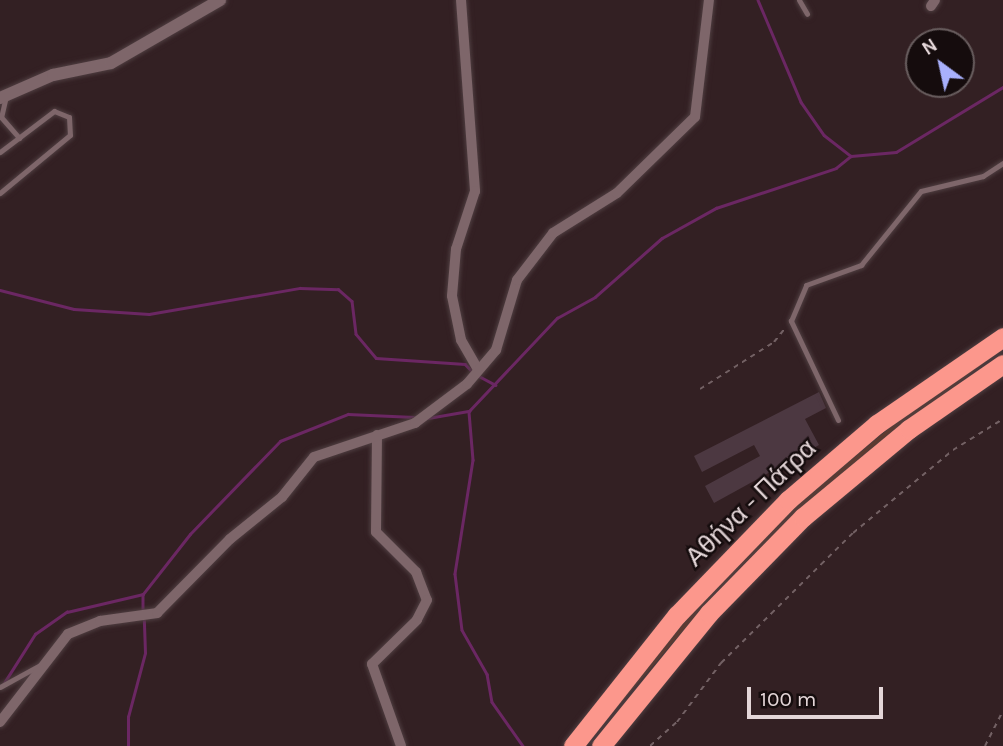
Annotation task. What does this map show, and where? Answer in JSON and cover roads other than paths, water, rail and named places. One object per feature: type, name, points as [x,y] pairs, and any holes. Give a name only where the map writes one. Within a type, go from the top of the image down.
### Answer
[{"type":"highway","name":"Αθήνα - Πάτρα","points":[[573,746],[677,615],[788,500],[877,424],[1003,337]]},
{"type":"highway","name":"Αθήνα - Πάτρα","points":[[601,746],[679,646],[803,517],[900,435],[1003,363]]},
{"type":"street","points":[[3,97],[53,75],[111,63],[220,0]]},
{"type":"street","points":[[461,0],[475,191],[456,249],[452,296],[461,340],[478,370]]},
{"type":"street","points":[[0,722],[40,665],[82,626],[157,613],[230,539],[282,497],[314,457],[425,418],[478,370],[496,350],[517,279],[553,233],[617,193],[695,117],[709,0]]},
{"type":"street","points":[[377,435],[376,532],[416,572],[427,600],[418,620],[372,664],[401,746]]},
{"type":"lane","points":[[799,0],[807,14]]},
{"type":"lane","points":[[3,97],[1,117],[19,138]]},
{"type":"lane","points":[[0,152],[61,110],[73,127],[0,193]]},
{"type":"lane","points":[[838,419],[792,321],[806,285],[860,265],[921,191],[983,176],[1003,163]]},
{"type":"lane","points":[[0,687],[40,665]]},
{"type":"waterway","points":[[758,0],[801,102],[824,135],[851,156],[896,152],[1003,87]]},
{"type":"waterway","points":[[428,418],[469,411],[557,318],[595,297],[662,238],[716,208],[836,168],[851,156]]},
{"type":"waterway","points":[[0,290],[74,309],[149,314],[300,288],[338,289],[352,301],[356,334],[376,358],[465,364],[472,371]]},
{"type":"waterway","points":[[477,375],[496,385]]},
{"type":"waterway","points":[[469,412],[473,460],[455,574],[462,630],[487,674],[492,702],[523,746]]},
{"type":"waterway","points":[[4,683],[35,634],[67,612],[143,594],[190,534],[280,441],[348,414],[414,417]]},
{"type":"waterway","points":[[143,594],[143,612]]},
{"type":"waterway","points":[[128,746],[128,717],[145,653],[144,619]]}]
